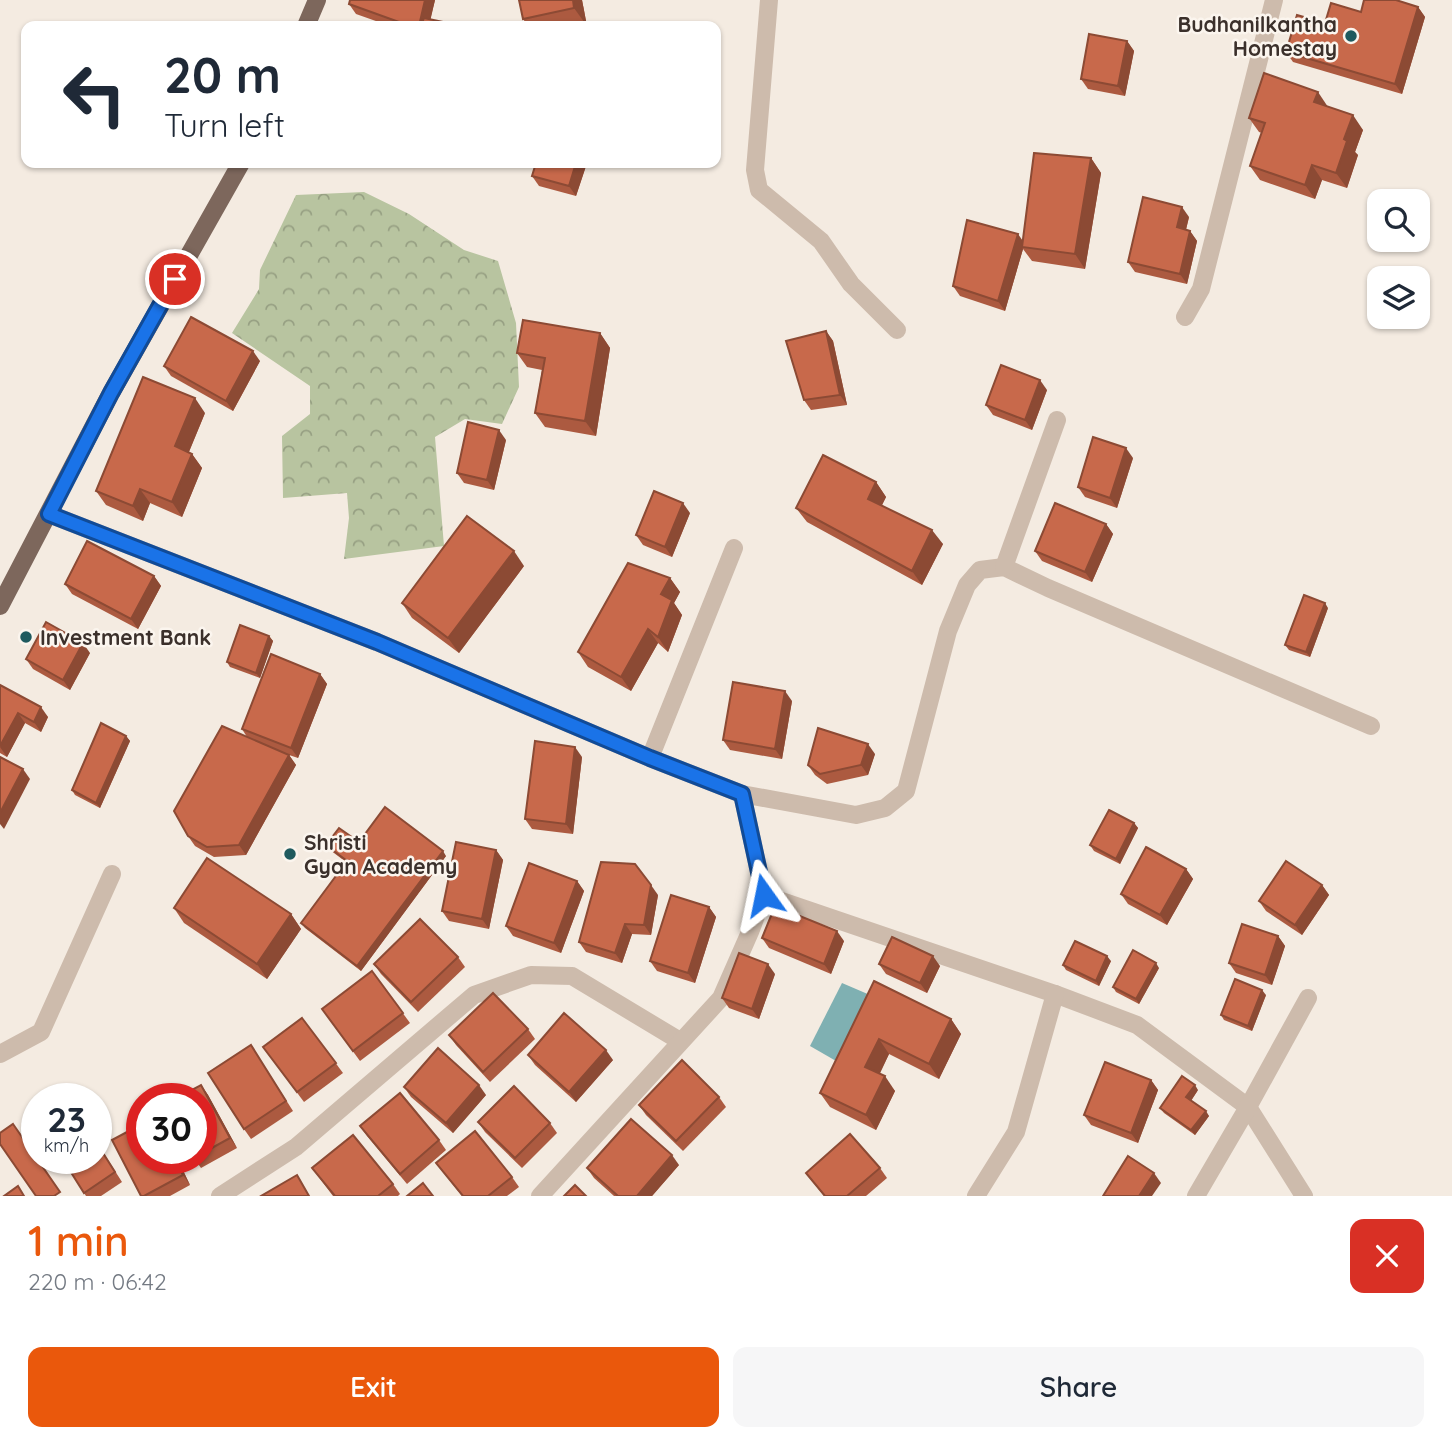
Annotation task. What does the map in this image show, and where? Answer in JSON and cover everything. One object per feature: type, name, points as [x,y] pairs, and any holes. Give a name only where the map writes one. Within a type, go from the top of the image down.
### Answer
[{"type":"main road","points":[[308,21],[317,0]]},
{"type":"main road","points":[[0,606],[117,382],[238,168]]},
{"type":"street","points":[[769,0],[755,170],[759,190],[821,241],[851,284],[897,330]]},
{"type":"street","points":[[1185,317],[1200,289],[1274,0]]},
{"type":"street","points":[[1004,567],[1057,420]]},
{"type":"street","points":[[49,514],[377,642],[650,758],[742,794],[856,815],[885,808],[905,791],[948,631],[967,585],[980,570],[1004,567],[1060,594],[1371,726]]},
{"type":"street","points":[[650,758],[734,548]]},
{"type":"street","points":[[540,1196],[720,998],[764,895],[742,794]]},
{"type":"street","points":[[0,1054],[41,1032],[112,874]]},
{"type":"street","points":[[764,895],[1055,994],[1137,1025],[1248,1107],[1304,1196]]},
{"type":"street","points":[[220,1196],[296,1147],[474,995],[531,975],[572,976],[680,1041]]},
{"type":"street","points":[[976,1196],[1016,1132],[1055,994]]},
{"type":"street","points":[[1196,1196],[1308,998]]},
{"type":"green space","points":[[364,192],[409,214],[464,250],[498,261],[516,323],[519,387],[502,424],[465,419],[435,437],[444,546],[344,559],[349,518],[347,493],[283,498],[282,436],[310,414],[310,386],[232,333],[259,289],[260,270],[296,195]]},
{"type":"water","points":[[842,983],[877,998],[843,1065],[810,1046]]},
{"type":"building","points":[[350,0],[425,0],[420,21],[396,21],[349,4]]},
{"type":"building","points":[[519,0],[573,0],[574,8],[523,19]]},
{"type":"building","points":[[1364,0],[1396,0],[1418,7],[1395,84],[1286,52],[1297,15],[1325,23],[1331,3],[1361,12]]},
{"type":"building","points":[[1089,34],[1127,41],[1118,86],[1081,79]]},
{"type":"building","points":[[1264,73],[1318,92],[1314,102],[1353,115],[1336,173],[1312,165],[1305,185],[1250,166],[1265,123],[1249,118]]},
{"type":"building","points":[[1034,153],[1091,158],[1075,254],[1022,247]]},
{"type":"building","points":[[534,168],[574,168],[569,186],[532,176]]},
{"type":"building","points":[[1143,197],[1182,207],[1177,227],[1190,231],[1180,274],[1128,262]]},
{"type":"building","points":[[967,220],[1018,234],[998,301],[953,286]]},
{"type":"building","points":[[191,317],[253,351],[226,401],[164,366]]},
{"type":"building","points":[[523,320],[600,333],[585,421],[535,413],[545,358],[517,353]]},
{"type":"building","points":[[826,331],[840,395],[804,400],[786,341]]},
{"type":"building","points":[[1001,365],[1040,380],[1025,420],[986,405]]},
{"type":"building","points":[[143,377],[195,398],[175,446],[192,454],[172,502],[140,489],[133,506],[96,491]]},
{"type":"building","points":[[468,422],[499,430],[487,480],[457,473]]},
{"type":"building","points":[[1093,437],[1126,448],[1110,498],[1078,487]]},
{"type":"building","points":[[823,455],[876,482],[868,499],[932,530],[912,571],[796,508]]},
{"type":"building","points":[[654,491],[683,503],[665,547],[636,535]]},
{"type":"building","points":[[1055,503],[1106,524],[1085,572],[1035,551]]},
{"type":"building","points":[[467,516],[514,551],[448,638],[402,603]]},
{"type":"building","points":[[87,541],[154,576],[131,619],[65,584]]},
{"type":"building","points":[[628,563],[670,578],[661,594],[672,600],[658,637],[648,629],[621,677],[578,652]]},
{"type":"building","points":[[1304,595],[1325,603],[1306,652],[1285,645]]},
{"type":"building","points":[[46,622],[83,643],[63,680],[26,659]]},
{"type":"building","points":[[240,625],[269,636],[256,673],[227,662]]},
{"type":"building","points":[[271,654],[320,674],[291,748],[242,729]]},
{"type":"building","points":[[733,682],[785,691],[775,749],[723,740]]},
{"type":"building","points":[[0,685],[41,707],[34,722],[18,713],[0,746]]},
{"type":"building","points":[[101,723],[126,736],[96,803],[72,790]]},
{"type":"building","points":[[222,726],[289,755],[239,845],[207,847],[188,836],[174,811]]},
{"type":"building","points":[[818,728],[868,744],[861,765],[820,774],[808,765]]},
{"type":"building","points":[[535,741],[575,747],[566,824],[525,819]]},
{"type":"building","points":[[0,757],[23,769],[0,813]]},
{"type":"building","points":[[385,807],[443,851],[357,966],[301,923],[347,861],[326,845],[339,828],[359,842]]},
{"type":"building","points":[[1109,810],[1134,823],[1116,859],[1090,845]]},
{"type":"building","points":[[456,842],[496,850],[482,919],[442,911]]},
{"type":"building","points":[[1146,847],[1186,869],[1160,915],[1121,894]]},
{"type":"building","points":[[207,858],[291,914],[257,964],[174,908]]},
{"type":"building","points":[[1286,861],[1322,885],[1295,925],[1259,901]]},
{"type":"building","points":[[601,862],[635,864],[651,885],[644,925],[625,924],[615,953],[579,942]]},
{"type":"building","points":[[529,863],[577,881],[554,943],[506,926]]},
{"type":"building","points":[[671,895],[709,907],[688,973],[650,961]]},
{"type":"building","points":[[775,906],[837,931],[824,964],[762,938]]},
{"type":"building","points":[[420,919],[458,957],[411,1002],[374,964]]},
{"type":"building","points":[[1242,924],[1278,936],[1265,975],[1229,963]]},
{"type":"building","points":[[892,937],[933,956],[920,983],[879,964]]},
{"type":"building","points":[[1075,941],[1107,956],[1096,981],[1063,965]]},
{"type":"building","points":[[1133,950],[1156,963],[1136,999],[1113,987]]},
{"type":"building","points":[[739,953],[768,964],[752,1009],[722,998]]},
{"type":"building","points":[[372,971],[403,1013],[353,1051],[322,1009]]},
{"type":"building","points":[[1235,979],[1262,990],[1248,1026],[1221,1015]]},
{"type":"building","points":[[874,981],[951,1019],[929,1064],[879,1039],[865,1067],[885,1076],[866,1115],[820,1093]]},
{"type":"building","points":[[493,993],[528,1029],[483,1072],[449,1035]]},
{"type":"building","points":[[564,1013],[606,1050],[569,1092],[528,1055]]},
{"type":"building","points":[[302,1018],[336,1063],[297,1092],[263,1047]]},
{"type":"building","points":[[251,1045],[286,1101],[244,1129],[217,1083],[208,1073]]},
{"type":"building","points":[[438,1048],[479,1085],[446,1123],[404,1087]]},
{"type":"building","points":[[682,1060],[719,1097],[676,1141],[639,1105]]},
{"type":"building","points":[[1105,1062],[1151,1080],[1131,1133],[1084,1115]]},
{"type":"building","points":[[1182,1076],[1195,1085],[1186,1097],[1206,1111],[1191,1130],[1160,1108]]},
{"type":"building","points":[[514,1086],[550,1123],[515,1158],[478,1122]]},
{"type":"building","points":[[400,1093],[439,1140],[400,1174],[360,1126]]},
{"type":"building","points":[[217,1114],[230,1138],[217,1145]]},
{"type":"building","points":[[631,1119],[672,1155],[637,1196],[618,1196],[587,1168]]},
{"type":"building","points":[[13,1124],[21,1136],[21,1174],[48,1174],[60,1192],[54,1196],[36,1196],[0,1144],[0,1133]]},
{"type":"building","points":[[475,1131],[512,1177],[488,1196],[463,1196],[436,1163]]},
{"type":"building","points":[[126,1133],[126,1167],[112,1140]]},
{"type":"building","points":[[850,1134],[880,1168],[847,1196],[825,1196],[806,1173]]},
{"type":"building","points":[[353,1135],[393,1184],[378,1196],[335,1196],[312,1168]]},
{"type":"building","points":[[1128,1156],[1154,1173],[1139,1196],[1103,1196]]},
{"type":"building","points":[[112,1167],[115,1172],[84,1193],[72,1174],[112,1174]]},
{"type":"building","points":[[130,1174],[183,1174],[144,1196],[141,1196]]},
{"type":"building","points":[[297,1175],[309,1196],[261,1196]]},
{"type":"building","points":[[423,1183],[433,1196],[407,1196]]},
{"type":"building","points":[[575,1185],[586,1196],[564,1196]]},
{"type":"building","points":[[18,1186],[24,1196],[4,1196]]},
{"type":"place","name":"Budhanilkantha Homestay","points":[[1351,36]]},
{"type":"place","name":"Investment Bank","points":[[26,637]]},
{"type":"place","name":"Shristi Gyan Academy","points":[[290,854]]},
{"type":"route","points":[[175,279],[111,393],[49,514],[377,642],[650,758],[742,794],[764,895]]}]
